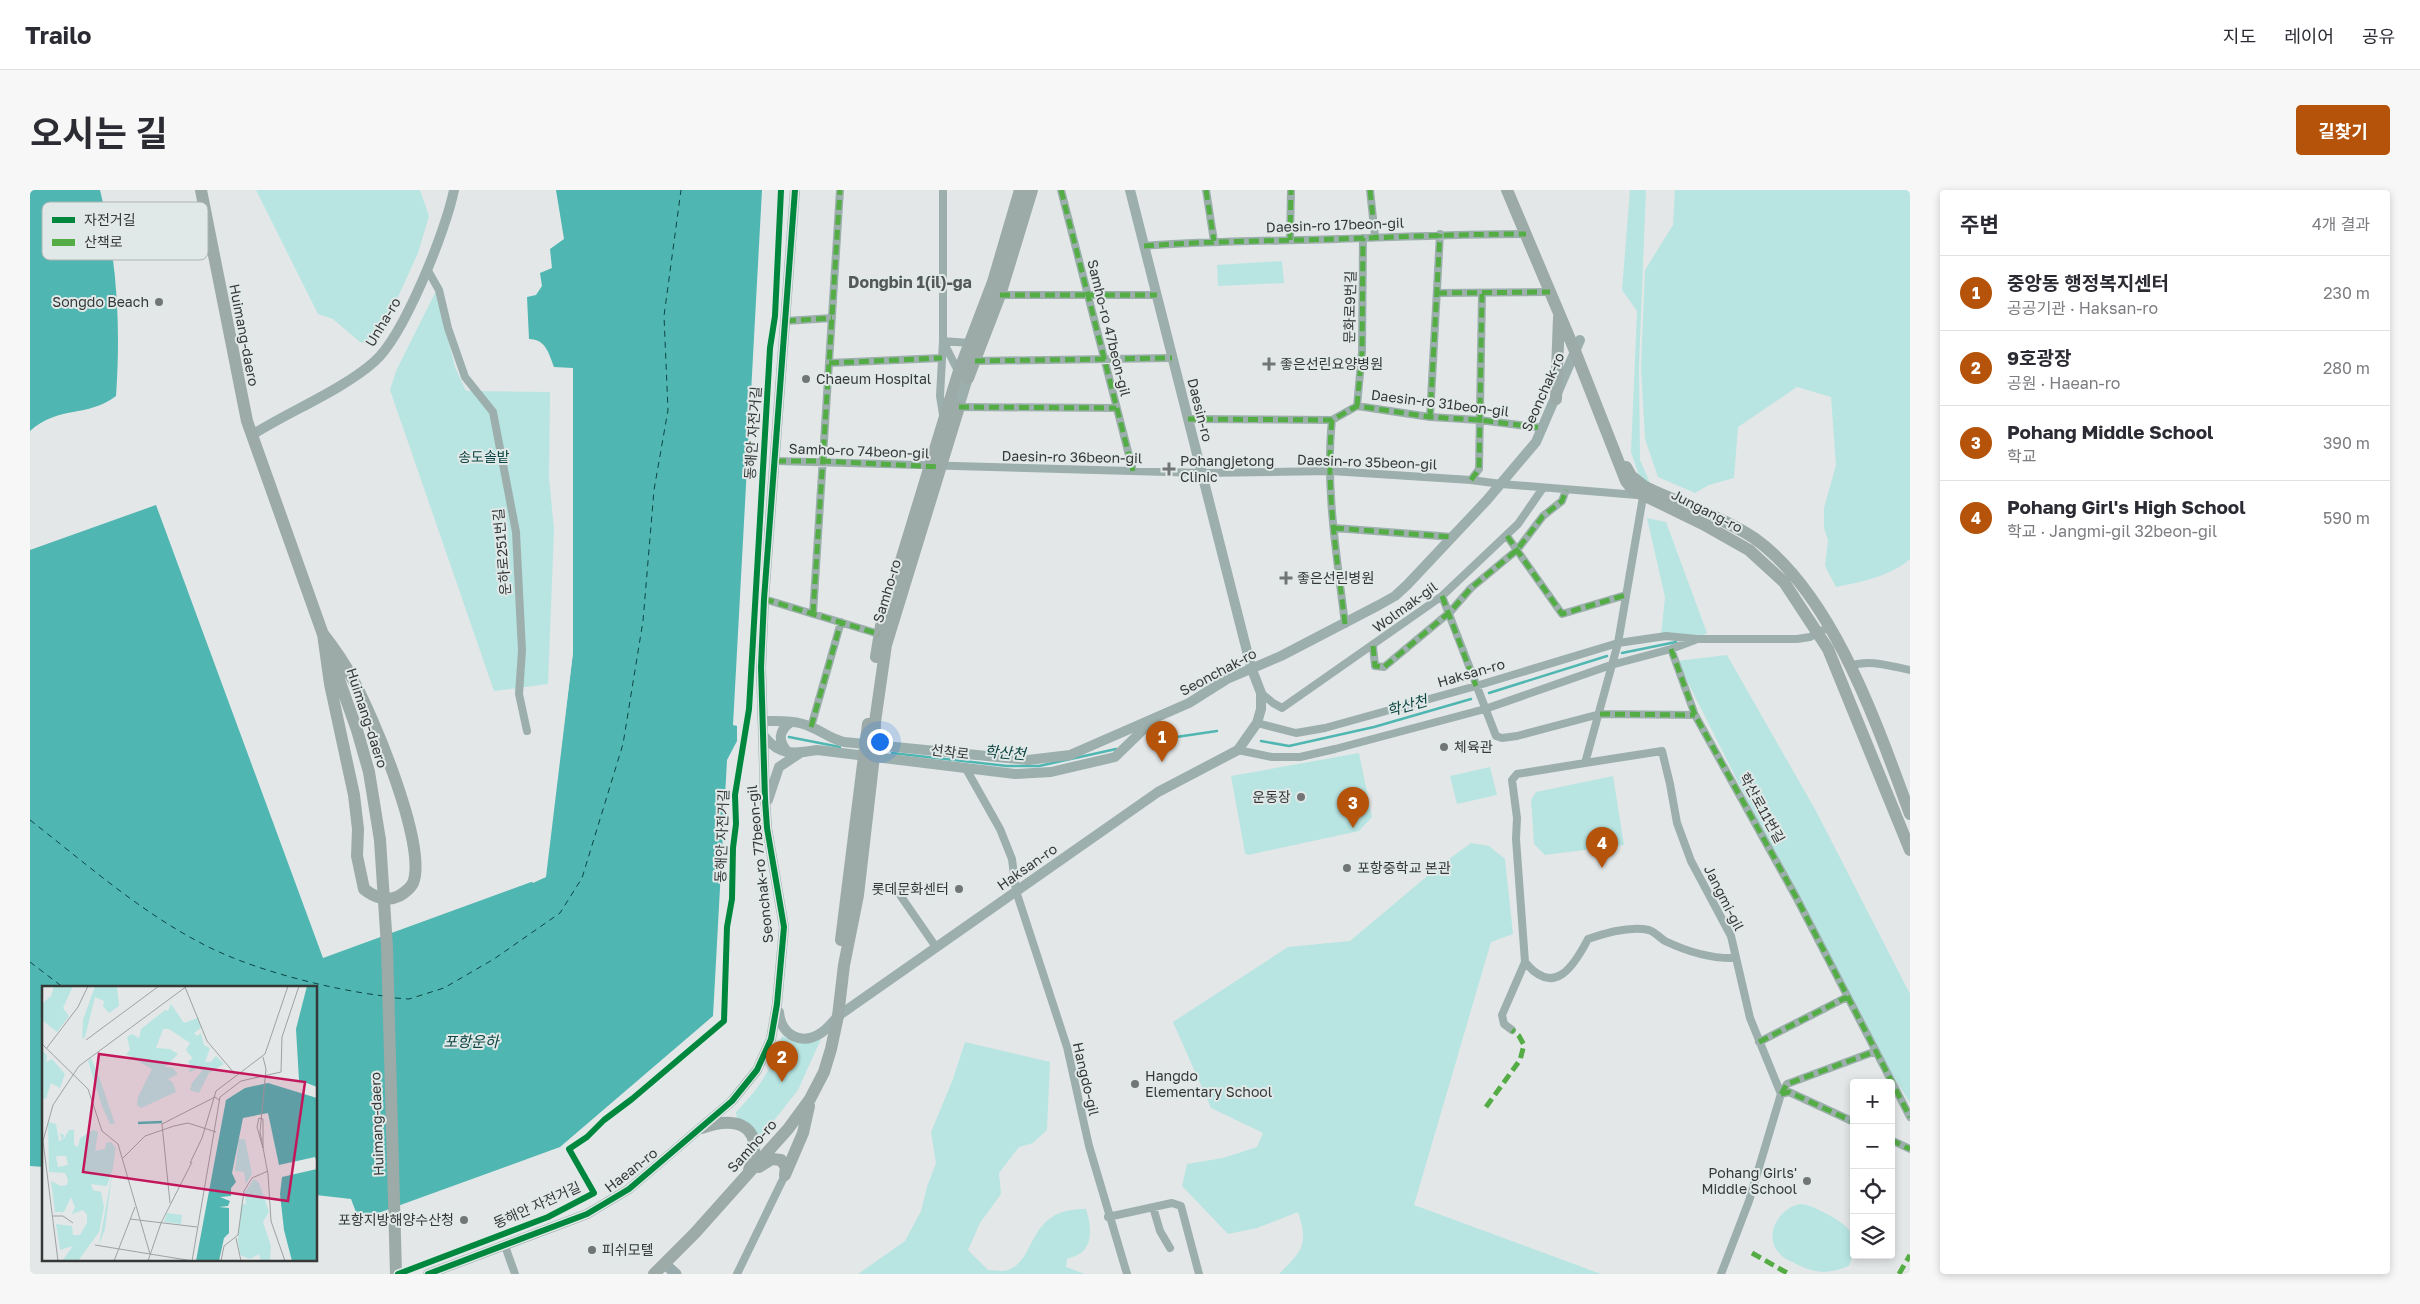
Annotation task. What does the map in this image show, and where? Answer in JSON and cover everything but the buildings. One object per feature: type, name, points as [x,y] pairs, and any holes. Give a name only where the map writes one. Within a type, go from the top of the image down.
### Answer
[{"type":"main road","name":"Samho-ro","points":[[870,749],[886,645],[935,466],[944,420],[963,376],[969,343],[992,282],[1020,190]]},
{"type":"main road","name":"Samho-ro","points":[[963,376],[975,361],[1000,296],[1032,190]]},
{"type":"main road","name":"Jungang-ro","points":[[1507,190],[1559,312],[1578,346]]},
{"type":"main road","name":"Jungang-ro","points":[[1515,190],[1627,470],[1644,491],[1753,538],[1784,563],[1794,574],[1824,630],[1850,666],[1907,802],[1910,814]]},
{"type":"main road","name":"Huimang-daero","points":[[208,226],[242,398],[252,434],[357,730],[375,802],[385,902],[396,1274]]},
{"type":"main road","points":[[1556,399],[1559,312]]},
{"type":"main road","name":"Samho-ro","points":[[654,1274],[788,1129],[818,1086],[831,1049],[838,1016],[844,964],[858,895],[879,634],[935,466],[960,407]]},
{"type":"main road","name":"Jungang-ro","points":[[1824,630],[1837,668],[1907,831],[1910,850]]},
{"type":"main road","points":[[323,634],[337,653],[357,687],[376,729],[407,817],[415,871],[413,883],[397,897],[375,898],[364,890],[358,856],[358,830],[354,794],[330,684],[323,634]]},
{"type":"main road","points":[[785,1175],[803,1133],[810,1099]]},
{"type":"main road","points":[[702,1128],[717,1122],[736,1122],[749,1129],[752,1134],[754,1148],[746,1175]]},
{"type":"main road","points":[[746,1175],[768,1161],[777,1159],[784,1163],[785,1175]]},
{"type":"main road","points":[[665,1264],[676,1274]]},
{"type":"street","name":"Unha-ro","points":[[252,434],[355,376],[374,362],[393,338],[427,269],[448,216],[454,190]]},
{"type":"street","name":"Seonchak-ro 77beon-gil","points":[[778,1004],[784,928],[766,811],[761,667],[764,599],[776,461],[795,190]]},
{"type":"street","points":[[813,614],[840,190]]},
{"type":"street","points":[[943,190],[943,341],[940,396],[944,420]]},
{"type":"street","name":"Samho-ro 47beon-gil","points":[[1061,190],[1133,472]]},
{"type":"street","name":"Daesin-ro","points":[[1130,190],[1251,667],[1261,693],[1257,723]]},
{"type":"street","points":[[1206,190],[1214,241]]},
{"type":"street","points":[[1290,240],[1291,190]]},
{"type":"street","points":[[1370,190],[1375,237]]},
{"type":"street","points":[[1430,417],[1440,234]]},
{"type":"street","name":"Daesin-ro 17beon-gil","points":[[1144,246],[1214,241],[1363,238],[1440,234],[1526,234]]},
{"type":"street","name":"문화로9번길","points":[[1357,406],[1362,352],[1363,238]]},
{"type":"street","name":"운하로251번길","points":[[427,269],[439,290],[448,328],[465,377],[493,412],[516,532],[522,651],[519,694],[527,731]]},
{"type":"street","points":[[1437,293],[1550,292]]},
{"type":"street","points":[[1471,480],[1478,469],[1482,294]]},
{"type":"street","points":[[1000,296],[1156,295]]},
{"type":"street","points":[[786,321],[832,318]]},
{"type":"street","points":[[943,341],[969,343]]},
{"type":"street","points":[[943,341],[963,376]]},
{"type":"street","name":"Seonchak-ro","points":[[763,721],[791,722],[811,727],[828,738],[870,749],[1028,760],[1070,755],[1153,721],[1189,703],[1227,679],[1251,667],[1281,656],[1395,596],[1453,537],[1536,442],[1578,346]]},
{"type":"street","points":[[829,363],[942,358]]},
{"type":"street","points":[[975,361],[1172,358]]},
{"type":"street","name":"Samho-ro","points":[[960,407],[963,376]]},
{"type":"street","name":"Daesin-ro 31beon-gil","points":[[1188,419],[1332,420],[1357,406],[1430,417],[1479,420],[1543,428]]},
{"type":"street","points":[[960,407],[1116,408]]},
{"type":"street","points":[[1332,420],[1330,445],[1334,528],[1345,624]]},
{"type":"street","name":"Samho-ro 74beon-gil","points":[[776,461],[935,466]]},
{"type":"street","name":"Daesin-ro 36beon-gil","points":[[935,466],[1202,473]]},
{"type":"street","name":"Daesin-ro 35beon-gil","points":[[1202,473],[1331,471],[1471,480],[1566,490],[1644,491]]},
{"type":"street","name":"Wolmak-gil","points":[[1261,693],[1272,703],[1282,708],[1442,596],[1507,536],[1518,524],[1543,488]]},
{"type":"street","points":[[1373,646],[1375,666],[1384,667],[1450,612],[1471,588],[1517,550],[1543,516],[1562,501],[1566,490]]},
{"type":"street","points":[[1512,1030],[1504,1024],[1502,1016],[1525,962],[1516,839],[1517,818],[1512,780],[1517,774],[1585,763],[1618,643],[1644,491]]},
{"type":"street","points":[[1334,528],[1453,537]]},
{"type":"street","points":[[1507,536],[1562,614],[1626,595]]},
{"type":"street","points":[[1442,596],[1450,612],[1496,736],[1502,738],[1600,714],[1695,715]]},
{"type":"street","points":[[764,599],[879,634]]},
{"type":"street","points":[[811,727],[841,622]]},
{"type":"street","name":"Haksan-ro","points":[[778,1004],[783,1028],[792,1036],[799,1039],[808,1038],[822,1032],[838,1016],[1158,792],[1238,750],[1257,723],[1296,733],[1325,728],[1476,686],[1618,643],[1666,636],[1697,639],[1798,639],[1824,630]]},
{"type":"street","name":"Haksan-ro","points":[[1238,750],[1272,757],[1300,757],[1391,735],[1485,709],[1611,665],[1671,649],[1697,639]]},
{"type":"street","name":"학산로11번길","points":[[1671,649],[1695,715],[1796,897],[1910,1117]]},
{"type":"street","points":[[1850,666],[1862,662],[1875,662],[1910,670]]},
{"type":"street","name":"선착로","points":[[764,736],[776,749],[788,752],[870,749],[964,767],[1015,774],[1051,772],[1088,765],[1115,757],[1153,721]]},
{"type":"street","points":[[788,752],[781,743],[780,738],[784,726],[791,722]]},
{"type":"street","name":"Jangmi-gil","points":[[1585,763],[1662,752],[1676,823],[1691,861],[1731,936],[1750,1018],[1781,1094]]},
{"type":"street","points":[[766,811],[779,766],[800,753]]},
{"type":"street","name":"Hangdo-gil","points":[[964,767],[1000,829],[1012,859],[1016,891],[1067,1047],[1089,1146],[1126,1274]]},
{"type":"street","points":[[900,895],[936,947]]},
{"type":"street","points":[[1525,962],[1532,971],[1545,977],[1553,978],[1571,969],[1588,939],[1609,933],[1640,930],[1651,930],[1659,938],[1711,958],[1736,958]]},
{"type":"street","points":[[1759,1042],[1847,997]]},
{"type":"street","name":"Haean-ro","points":[[428,1274],[587,1214],[609,1203],[629,1189],[702,1128],[741,1091],[757,1070],[771,1039],[778,1004]]},
{"type":"street","points":[[1721,1274],[1749,1201],[1781,1094],[1786,1084],[1876,1051]]},
{"type":"street","points":[[1781,1094],[1789,1092],[1850,1120]]},
{"type":"street","points":[[1895,1142],[1910,1148]]},
{"type":"street","points":[[737,1274],[785,1175]]},
{"type":"street","points":[[1108,1217],[1172,1203],[1181,1206],[1199,1274]]},
{"type":"street","points":[[1153,1207],[1160,1231],[1170,1248]]},
{"type":"street","points":[[505,1246],[515,1274]]},
{"type":"green space","points":[[256,190],[420,190],[429,216],[418,253],[382,332],[363,343],[333,319],[318,314]]},
{"type":"green space","points":[[1630,190],[1646,190],[1639,365],[1640,460],[1651,485],[1641,481],[1631,452],[1637,311],[1622,290]]},
{"type":"green space","points":[[1675,190],[1910,190],[1910,559],[1894,570],[1875,578],[1836,587],[1825,566],[1828,540],[1824,528],[1824,508],[1836,465],[1831,397],[1797,387],[1738,427],[1734,478],[1709,485],[1695,493],[1658,477],[1645,439],[1641,367],[1645,270],[1673,225]]},
{"type":"green space","points":[[1282,261],[1284,283],[1218,286],[1217,265]]},
{"type":"green space","name":"송도솔밭","points":[[436,291],[455,367],[466,391],[550,392],[549,477],[554,530],[548,684],[494,691],[390,390],[396,371]]},
{"type":"green space","points":[[1647,518],[1666,522],[1707,633],[1697,639],[1661,636],[1665,597]]},
{"type":"green space","points":[[1727,655],[1816,811],[1910,994],[1910,1103],[1857,1018],[1677,661]]},
{"type":"green space","name":"운동장","points":[[1359,753],[1372,817],[1359,831],[1248,855],[1245,853],[1231,776]]},
{"type":"green space","points":[[1490,767],[1497,795],[1457,804],[1450,776]]},
{"type":"green space","points":[[1613,776],[1624,845],[1545,855],[1534,844],[1531,800],[1536,792]]},
{"type":"green space","points":[[1471,843],[1489,846],[1505,859],[1513,934],[1491,942],[1414,1205],[1601,1274],[1279,1274],[1301,1247],[1303,1232],[1298,1212],[1257,1228],[1228,1234],[1182,1186],[1187,1164],[1223,1158],[1257,1147],[1263,1133],[1211,1108],[1173,1022],[1288,947],[1350,941],[1438,867]]},
{"type":"green space","points":[[782,1036],[800,1043],[821,1039],[798,1090],[761,1137],[737,1119],[736,1112],[752,1095],[770,1068]]},
{"type":"green space","points":[[965,1042],[1050,1062],[1047,1130],[1033,1143],[1019,1147],[999,1173],[1001,1194],[980,1223],[968,1250],[988,1270],[1008,1270],[1018,1264],[1043,1225],[1053,1217],[1067,1211],[1086,1209],[1090,1225],[1088,1243],[1086,1248],[1080,1253],[1067,1259],[1066,1267],[1085,1274],[858,1274],[905,1241],[921,1211],[936,1163],[931,1132],[953,1079]]},
{"type":"green space","points":[[1800,1204],[1811,1207],[1829,1215],[1849,1230],[1851,1259],[1849,1266],[1829,1272],[1810,1270],[1780,1254],[1775,1247],[1773,1231],[1780,1217],[1792,1207]]},
{"type":"water","points":[[30,190],[100,190],[103,202],[42,202],[42,260],[113,260],[118,318],[116,396],[94,407],[52,418],[30,431]]},
{"type":"water","name":"포항운하","points":[[556,190],[762,190],[733,725],[737,726],[737,741],[727,760],[713,1016],[560,1147],[359,1220],[351,1199],[318,1195],[318,986],[42,986],[42,1167],[30,1166],[30,550],[156,505],[323,958],[545,877],[573,652],[573,368],[554,367],[543,344],[529,339],[527,297],[536,295],[542,286],[540,273],[552,268],[550,249],[564,239]]},
{"type":"pier","points":[[570,652],[573,653],[546,877],[533,883],[531,881],[543,876]]},
{"type":"waterway","points":[[1622,653],[1676,642]]},
{"type":"waterway","name":"학산천","points":[[1489,693],[1607,656]]},
{"type":"waterway","name":"학산천","points":[[1261,741],[1289,746],[1374,727],[1471,699]]},
{"type":"waterway","name":"학산천","points":[[1149,741],[1217,731]]},
{"type":"waterway","name":"학산천","points":[[789,737],[840,747]]},
{"type":"waterway","name":"학산천","points":[[892,753],[1007,766],[1039,766],[1116,749]]},
{"type":"ferry route","points":[[395,998],[409,999],[444,988],[494,959],[560,913],[582,878],[623,744],[643,621],[654,490],[668,410],[664,316],[681,190]]},
{"type":"ferry route","points":[[30,820],[91,869],[154,915],[219,952],[264,969],[314,983],[384,996]]},
{"type":"ferry route","points":[[30,962],[61,986]]},
{"type":"marked path","points":[[813,614],[840,190]]},
{"type":"marked path","points":[[1061,190],[1133,471]]},
{"type":"marked path","points":[[1206,190],[1214,241]]},
{"type":"marked path","points":[[1290,240],[1291,190]]},
{"type":"marked path","points":[[1370,190],[1375,237]]},
{"type":"marked path","points":[[1430,417],[1440,234]]},
{"type":"marked path","points":[[1144,246],[1216,242],[1526,234]]},
{"type":"marked path","points":[[1357,406],[1362,352],[1363,238]]},
{"type":"marked path","points":[[1437,293],[1550,292]]},
{"type":"marked path","points":[[1471,480],[1479,469],[1482,294]]},
{"type":"marked path","points":[[1000,295],[1157,295]]},
{"type":"marked path","points":[[786,321],[832,318]]},
{"type":"marked path","points":[[829,363],[942,358]]},
{"type":"marked path","points":[[975,361],[1172,358]]},
{"type":"marked path","points":[[1188,419],[1332,420],[1357,406],[1430,417],[1479,420],[1543,428]]},
{"type":"marked path","points":[[959,407],[1116,408]]},
{"type":"marked path","points":[[1332,420],[1330,445],[1331,496],[1345,624]]},
{"type":"marked path","points":[[776,461],[823,461],[941,467]]},
{"type":"marked path","points":[[1373,646],[1375,666],[1384,667],[1450,612],[1471,588],[1517,550],[1543,516],[1562,501],[1566,490]]},
{"type":"marked path","points":[[1334,528],[1453,537]]},
{"type":"marked path","points":[[1507,536],[1562,614],[1626,595]]},
{"type":"marked path","points":[[1442,596],[1476,686]]},
{"type":"marked path","points":[[764,599],[879,634]]},
{"type":"marked path","points":[[811,727],[841,622]]},
{"type":"marked path","points":[[1671,649],[1695,715],[1796,897],[1910,1117]]},
{"type":"marked path","points":[[1600,714],[1695,715]]},
{"type":"marked path","points":[[1759,1042],[1847,997]]},
{"type":"marked path","points":[[1486,1107],[1520,1060],[1524,1045],[1519,1036],[1512,1030]]},
{"type":"marked path","points":[[1781,1094],[1787,1084],[1876,1051]]},
{"type":"marked path","points":[[1781,1094],[1789,1092],[1850,1120]]},
{"type":"marked path","points":[[1895,1142],[1910,1149]]},
{"type":"marked path","points":[[1752,1253],[1789,1274]]},
{"type":"marked path","points":[[1899,1274],[1910,1255]]},
{"type":"cycle path","name":"동해안 자전거길","points":[[398,1274],[548,1217],[594,1193],[569,1149],[587,1137],[604,1120],[632,1099],[724,1021],[727,927],[732,899],[733,848],[736,824],[735,795],[749,709],[770,348],[775,316],[781,190]]},
{"type":"cycle path","points":[[428,1274],[587,1214],[629,1189],[732,1101],[757,1070],[771,1039],[777,1004],[784,927],[767,828],[761,667],[764,599],[795,190]]},
{"type":"place","name":"Songdo Beach","points":[[159,302]]},
{"type":"place","name":"좋은선린요양병원","points":[[1269,364]]},
{"type":"place","name":"Chaeum Hospital","points":[[806,379]]},
{"type":"place","name":"Pohangjetong Clinic","points":[[1169,469]]},
{"type":"place","name":"좋은선린병원","points":[[1286,578]]},
{"type":"place","name":"체육관","points":[[1444,747]]},
{"type":"place","name":"중앙동 행정복지센터","points":[[1162,762]]},
{"type":"place","name":"운동장","points":[[1301,797]]},
{"type":"place","name":"Pohang Middle School","points":[[1353,828]]},
{"type":"place","name":"포항중학교 본관","points":[[1347,868]]},
{"type":"place","name":"Pohang Girl's High School","points":[[1602,868]]},
{"type":"place","name":"롯데문화센터","points":[[959,889]]},
{"type":"place","name":"9호광장","points":[[782,1082]]},
{"type":"place","name":"Hangdo Elementary School","points":[[1135,1084]]},
{"type":"place","name":"Pohang Girls' Middle School","points":[[1807,1181]]},
{"type":"place","name":"포항지방해양수산청","points":[[464,1220]]},
{"type":"place","name":"피쉬모텔","points":[[592,1250]]},
{"type":"district","name":"Dongbin 1(il)-ga","points":[[910,282]]}]
